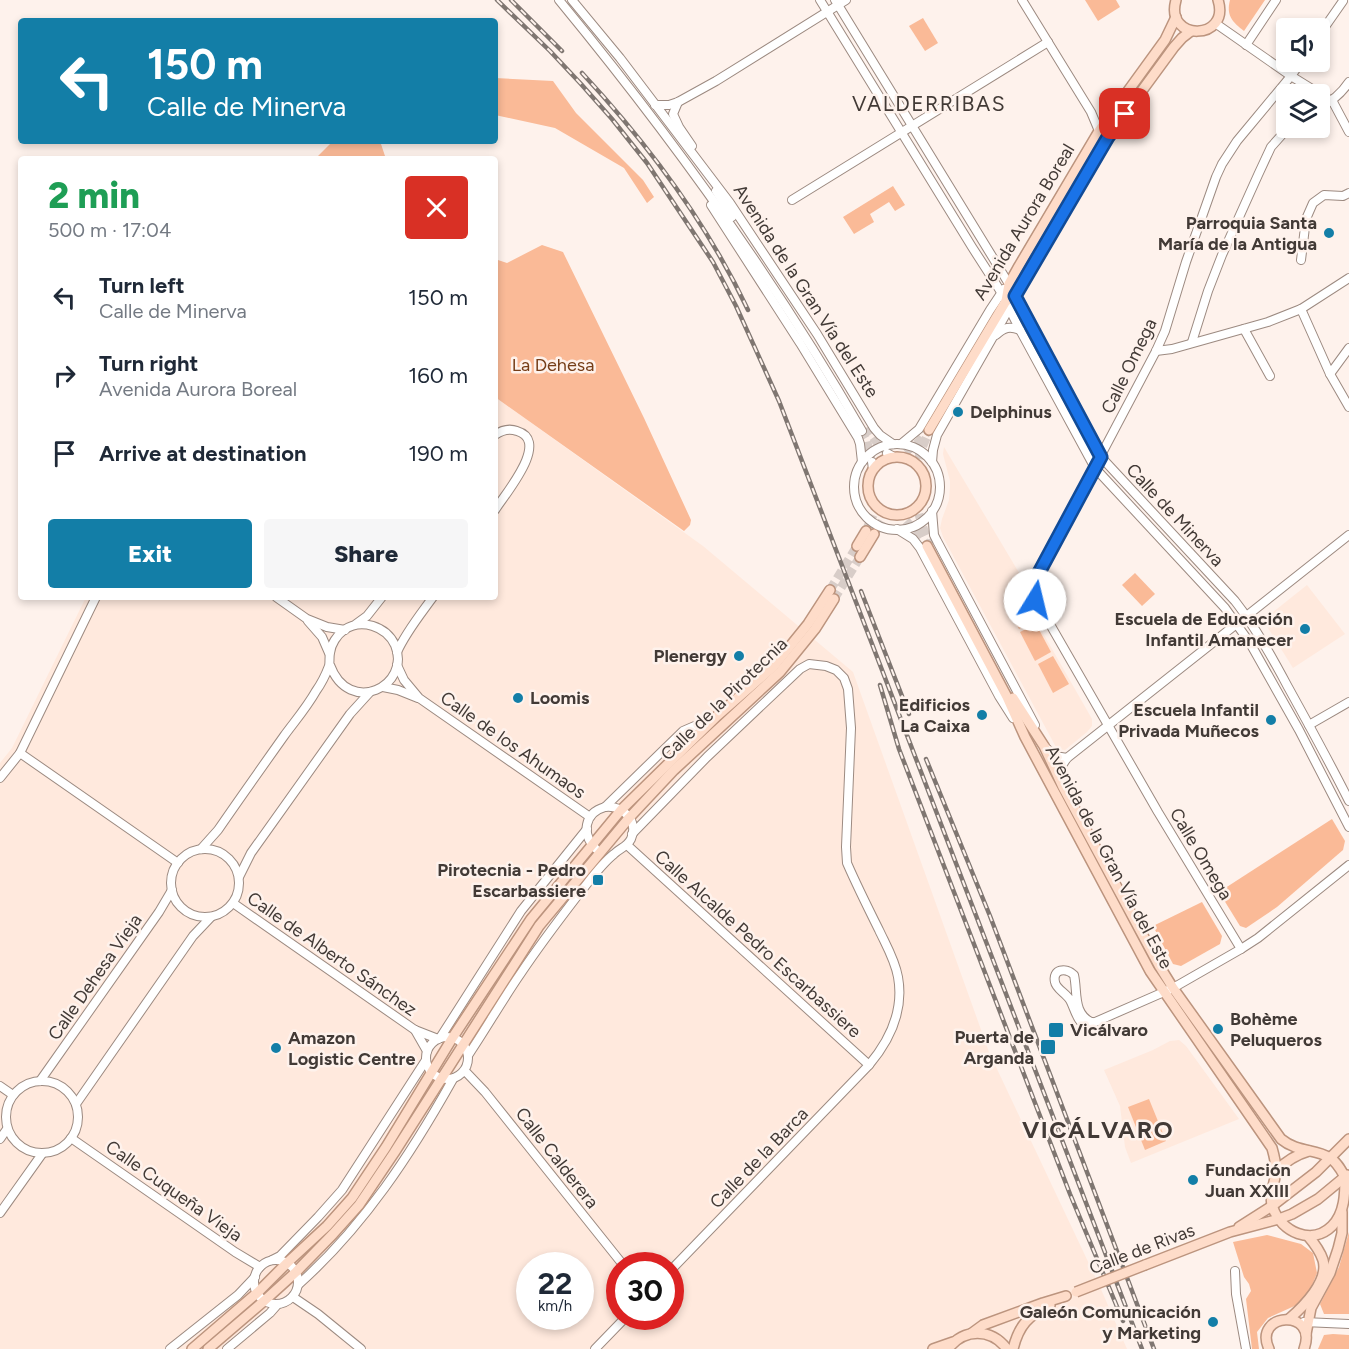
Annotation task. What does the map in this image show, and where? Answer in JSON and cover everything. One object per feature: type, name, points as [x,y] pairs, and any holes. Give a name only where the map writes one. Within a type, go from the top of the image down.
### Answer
[{"type":"main road","points":[[1176,0],[1176,17],[1182,26],[1197,32],[1207,30],[1215,23],[1219,14],[1218,0]]},
{"type":"main road","name":"Avenida Aurora Boreal","points":[[1008,299],[1009,284],[1099,131],[1165,40],[1176,17]]},
{"type":"main road","name":"Avenida Aurora Boreal","points":[[1008,299],[1108,137],[1174,46],[1191,31]]},
{"type":"main road","points":[[929,430],[1008,299]]},
{"type":"main road","points":[[896,451],[920,464],[926,486],[919,509],[894,518],[874,510],[867,487],[873,466],[896,451]]},
{"type":"main road","points":[[856,546],[870,532],[860,556]]},
{"type":"main road","name":"Avenida de la Gran Vía del Este","points":[[1272,1206],[1272,1188],[1276,1171],[1272,1148],[1164,992],[1131,936],[1025,736],[929,546],[1013,698],[1044,746],[1059,778],[1173,988],[1281,1139],[1294,1148],[1320,1153],[1330,1158]]},
{"type":"main road","name":"Calle de la Pirotecnia","points":[[192,1349],[257,1293],[327,1226],[352,1198],[453,1037],[531,919],[621,810],[717,716],[774,666],[832,594],[814,629],[780,672],[675,770],[629,818],[539,926],[359,1205],[296,1272],[208,1349]]},
{"type":"main road","name":"Calle de Rivas","points":[[1230,1232],[1272,1206],[1316,1172],[1349,1139]]},
{"type":"main road","points":[[1276,1171],[1295,1155],[1309,1151]]},
{"type":"main road","points":[[1304,1349],[1311,1308],[1330,1273],[1342,1233],[1342,1209],[1347,1175],[1330,1158]]},
{"type":"main road","name":"Calle de Rivas","points":[[1013,1349],[1017,1334],[1025,1321],[1044,1307],[1066,1296],[1230,1232],[1292,1214],[1318,1199],[1347,1175]]},
{"type":"main road","points":[[1272,1206],[1285,1227],[1308,1236],[1323,1233],[1333,1225],[1342,1209]]},
{"type":"main road","points":[[1293,1320],[1313,1293],[1324,1269],[1323,1259],[1308,1236]]},
{"type":"main road","name":"Calle de Rivas","points":[[951,1346],[962,1336],[972,1333],[983,1325],[1066,1296]]},
{"type":"main road","points":[[1268,1348],[1266,1339],[1269,1328],[1278,1321],[1293,1320],[1304,1329],[1306,1335]]},
{"type":"main road","points":[[972,1333],[990,1335],[1007,1349]]},
{"type":"main road","points":[[933,1349],[951,1346]]},
{"type":"street","name":"Avenida de la Gran Vía del Este","points":[[559,0],[600,50],[720,209],[864,429],[816,347],[693,154]]},
{"type":"street","name":"Avenida de la Gran Vía del Este","points":[[572,0],[620,58],[730,203],[817,334],[874,428],[896,451],[919,450],[932,462]]},
{"type":"street","name":"Calle de Minerva","points":[[820,0],[972,247],[1008,299],[1101,457],[1246,615],[1309,725],[1349,801]]},
{"type":"street","points":[[1022,0],[1091,112],[1099,131]]},
{"type":"street","points":[[1246,45],[1276,0]]},
{"type":"street","points":[[1330,20],[1343,1]]},
{"type":"street","points":[[655,105],[669,105],[678,102],[716,81],[840,2],[911,125],[1009,284]]},
{"type":"street","points":[[1215,23],[1303,84]]},
{"type":"street","points":[[792,200],[1048,42]]},
{"type":"street","name":"Calle Omega","points":[[1241,949],[1158,812],[1032,593],[1035,580],[1165,331],[1186,262],[1219,170],[1238,141],[1294,72]]},
{"type":"street","points":[[1330,103],[1349,82]]},
{"type":"street","points":[[1330,100],[1349,132]]},
{"type":"street","points":[[678,102],[673,114],[697,153],[700,164]]},
{"type":"street","points":[[1091,112],[1103,116],[1111,114]]},
{"type":"street","points":[[1192,342],[1222,255],[1258,175],[1272,147],[1280,138]]},
{"type":"street","name":"Avenida de la Gran Vía del Este","points":[[684,160],[858,438],[862,462],[854,489],[858,504],[872,521],[881,526],[897,529],[913,539],[920,548],[999,696],[1025,736]]},
{"type":"street","points":[[1301,260],[1306,219],[1313,203],[1324,195],[1343,196],[1349,193]]},
{"type":"street","points":[[1156,351],[1172,349],[1268,322],[1301,309],[1349,278]]},
{"type":"street","name":"Calle de Minerva","points":[[1008,299],[1020,330],[1095,468],[1237,623],[1299,730],[1349,827]]},
{"type":"street","name":"Avenida Aurora Boreal","points":[[932,462],[937,435],[991,340],[1008,299]]},
{"type":"street","name":"Avenida Aurora Boreal","points":[[862,462],[873,451],[884,446],[896,451],[919,429],[1008,299]]},
{"type":"street","points":[[1301,309],[1330,374],[1349,407]]},
{"type":"street","points":[[991,340],[1008,327],[1020,330]]},
{"type":"street","points":[[1244,329],[1270,376]]},
{"type":"street","points":[[1330,374],[1349,348]]},
{"type":"street","points":[[498,434],[513,429],[522,432],[530,444],[525,465],[498,506]]},
{"type":"street","points":[[897,529],[917,524],[932,511],[938,499],[939,477],[932,462]]},
{"type":"street","name":"Avenida de la Gran Vía del Este","points":[[932,511],[934,535],[1044,746]]},
{"type":"street","points":[[1059,778],[1061,767],[1067,758],[1349,535]]},
{"type":"street","points":[[0,778],[20,753],[95,600]]},
{"type":"street","points":[[280,600],[307,619],[327,627],[348,628],[360,624],[369,625],[384,631],[390,637],[397,652],[394,674],[383,687],[359,693],[340,684],[333,675],[330,653],[332,644],[338,636],[348,628],[367,616],[380,600]]},
{"type":"street","points":[[397,652],[406,634],[431,600]]},
{"type":"street","points":[[307,619],[322,637],[330,653]]},
{"type":"street","name":"Calle de la Pirotecnia","points":[[465,1071],[469,1054],[520,974],[597,872],[615,852],[627,844],[632,834],[707,757],[788,679],[809,664],[818,664],[836,670],[844,678],[848,689],[851,728],[847,863],[891,955],[898,976],[900,998],[891,1032],[886,1043],[869,1065]]},
{"type":"street","points":[[201,849],[218,830],[316,691],[330,665]]},
{"type":"street","name":"Calle de los Ahumaos","points":[[397,665],[404,680],[419,698],[590,817]]},
{"type":"street","name":"Calle de los Ahumaos","points":[[383,687],[419,698]]},
{"type":"street","points":[[239,877],[251,853],[350,714],[370,692]]},
{"type":"street","points":[[1309,725],[1349,702]]},
{"type":"street","name":"Calle de la Pirotecnia","points":[[590,817],[597,810],[605,807],[683,731],[717,716]]},
{"type":"street","points":[[1044,746],[1055,756],[1067,758]]},
{"type":"street","points":[[20,753],[178,863]]},
{"type":"street","points":[[605,807],[621,810],[629,818],[632,834]]},
{"type":"street","points":[[439,1038],[521,911],[586,828],[590,817]]},
{"type":"street","points":[[586,828],[591,844],[601,851],[615,852]]},
{"type":"street","name":"Calle Alcalde Pedro Escarbassiere","points":[[627,844],[869,1065]]},
{"type":"street","points":[[201,849],[212,849],[230,859],[239,877],[237,895],[233,903],[227,909],[211,917],[190,914],[175,899],[172,890],[173,871],[178,863],[192,851],[201,849]]},
{"type":"street","points":[[1173,988],[1258,938],[1349,865]]},
{"type":"street","name":"Calle Dehesa Vieja","points":[[40,1081],[159,912],[172,890]]},
{"type":"street","name":"Calle de Alberto Sánchez","points":[[233,903],[415,1030],[439,1038]]},
{"type":"street","points":[[76,1104],[193,936],[211,917]]},
{"type":"street","points":[[1093,1023],[1083,1017],[1078,1008],[1074,975],[1064,969],[1058,972],[1054,982],[1070,999],[1081,1023],[1088,1027],[1164,992]]},
{"type":"street","name":"Avenida de la Gran Vía del Este","points":[[1164,992],[1173,988]]},
{"type":"street","name":"Calle de Alberto Sánchez","points":[[415,1030],[427,1051]]},
{"type":"street","points":[[170,1349],[238,1295],[255,1277],[260,1267],[280,1256],[342,1190],[426,1060],[427,1051],[432,1043],[446,1036],[453,1037],[464,1044],[469,1054]]},
{"type":"street","points":[[426,1060],[431,1072],[441,1078],[453,1079],[465,1071]]},
{"type":"street","name":"Calle de la Barca","points":[[684,1257],[869,1065]]},
{"type":"street","name":"Calle Calderera","points":[[465,1071],[485,1092],[613,1252]]},
{"type":"street","points":[[255,1277],[255,1288],[264,1301],[278,1305],[293,1297],[298,1284],[342,1242],[405,1161],[453,1079]]},
{"type":"street","points":[[40,1081],[51,1082],[70,1094],[76,1104],[78,1116],[71,1138],[53,1152],[42,1154],[21,1147],[13,1139],[7,1129],[5,1117],[7,1105],[13,1095],[20,1088],[40,1081]]},
{"type":"street","points":[[0,1086],[13,1095]]},
{"type":"street","points":[[0,1139],[7,1129]]},
{"type":"street","name":"Calle Cuqueña Vieja","points":[[71,1138],[260,1267]]},
{"type":"street","points":[[0,1213],[42,1154]]},
{"type":"street","points":[[272,1260],[287,1263],[296,1272],[298,1284]]},
{"type":"street","points":[[1235,1271],[1236,1294],[1246,1349]]},
{"type":"street","points":[[293,1297],[361,1349]]},
{"type":"street","points":[[227,1349],[278,1305]]},
{"type":"street","points":[[1311,1308],[1314,1315],[1325,1323]]},
{"type":"street","points":[[1293,1320],[1349,1324]]},
{"type":"street","points":[[1306,1335],[1325,1323]]},
{"type":"street","points":[[595,1349],[613,1330]]},
{"type":"shaded area","points":[[498,399],[703,546],[853,672],[989,1052],[1127,1349],[0,1349],[0,763],[12,748],[85,600],[498,600]]},
{"type":"shaded area","points":[[944,447],[1024,581],[1020,593],[1092,719],[1092,726],[1087,732],[1065,750],[1057,749],[943,537],[940,528],[949,500],[950,487],[943,454]]},
{"type":"shaded area","name":"Escuela de Educación Infantil Amanecer","points":[[1307,585],[1345,634],[1293,668],[1266,625],[1267,617]]},
{"type":"shaded area","points":[[1179,1040],[1186,1046],[1239,1119],[1131,1163],[1125,1147],[1120,1106],[1104,1070],[1170,1041]]},
{"type":"green space","points":[[1085,0],[1116,0],[1120,7],[1098,21]]},
{"type":"green space","points":[[1230,0],[1265,0],[1244,31],[1231,18]]},
{"type":"green space","points":[[923,18],[938,43],[925,51],[909,26]]},
{"type":"green space","points":[[498,78],[553,81],[576,113],[643,180],[654,197],[647,203],[624,168],[555,128],[498,116]]},
{"type":"green space","points":[[330,144],[381,144],[385,156],[318,156]]},
{"type":"green space","points":[[893,186],[905,205],[895,211],[889,202],[870,214],[874,222],[854,234],[843,217]]},
{"type":"green space","name":"La Dehesa","points":[[542,245],[563,252],[691,520],[690,525],[684,531],[498,399],[498,260],[507,263]]},
{"type":"green space","points":[[1135,573],[1155,594],[1142,606],[1122,585]]},
{"type":"green space","points":[[1018,593],[1033,621],[1019,629],[1004,601]]},
{"type":"green space","points":[[1036,624],[1051,652],[1035,661],[1020,632]]},
{"type":"green space","points":[[1053,656],[1069,684],[1053,693],[1038,664]]},
{"type":"green space","points":[[1332,819],[1345,841],[1343,850],[1277,907],[1246,928],[1240,926],[1219,892]]},
{"type":"green space","points":[[1202,902],[1222,936],[1220,944],[1181,966],[1173,964],[1153,926]]},
{"type":"green space","points":[[1149,1099],[1166,1141],[1145,1150],[1128,1107]]},
{"type":"green space","points":[[1349,1232],[1349,1314],[1324,1314],[1320,1304],[1339,1267]]},
{"type":"green space","points":[[1267,1235],[1301,1244],[1313,1253],[1317,1273],[1310,1291],[1299,1304],[1268,1318],[1257,1332],[1259,1349],[1252,1349],[1246,1299],[1251,1291],[1233,1242]]},
{"type":"green space","points":[[1324,1335],[1349,1335],[1349,1349],[1318,1349]]},
{"type":"tunnel","points":[[866,428],[887,453]]},
{"type":"tunnel","points":[[905,452],[919,442],[929,430]]},
{"type":"tunnel","points":[[862,431],[867,440],[872,462]]},
{"type":"tunnel","points":[[919,459],[927,436]]},
{"type":"tunnel","points":[[919,514],[930,545]]},
{"type":"tunnel","points":[[866,531],[873,515]]},
{"type":"tunnel","points":[[874,534],[882,521]]},
{"type":"tunnel","points":[[906,521],[926,544]]},
{"type":"tunnel","points":[[830,590],[857,546]]},
{"type":"tunnel","points":[[834,599],[860,557]]},
{"type":"railway","points":[[497,0],[581,84],[647,163],[713,262],[736,306],[779,401],[1142,1349]]},
{"type":"railway","points":[[511,0],[562,51]]},
{"type":"railway","points":[[582,73],[653,156],[714,246],[748,310]]},
{"type":"railway","points":[[861,591],[909,714]]},
{"type":"railway","points":[[880,685],[899,749],[1070,1194],[1123,1321]]},
{"type":"railway","points":[[926,759],[990,916],[1154,1349]]},
{"type":"place","name":"Parroquia Santa María de la Antigua","points":[[1329,233]]},
{"type":"place","name":"Delphinus","points":[[958,412]]},
{"type":"place","name":"Escuela de Educación Infantil Amanecer","points":[[1305,629]]},
{"type":"place","name":"Plenergy","points":[[739,656]]},
{"type":"place","name":"Loomis","points":[[518,698]]},
{"type":"place","name":"Edificios La Caixa","points":[[982,715]]},
{"type":"place","name":"Escuela Infantil Privada Muñecos","points":[[1271,720]]},
{"type":"place","name":"Pirotecnia - Pedro Escarbassiere","points":[[598,880]]},
{"type":"place","name":"Bohème Peluqueros","points":[[1218,1029]]},
{"type":"place","name":"Vicálvaro","points":[[1056,1030]]},
{"type":"place","name":"Puerta de Arganda","points":[[1048,1047]]},
{"type":"place","name":"Amazon Logistic Centre","points":[[276,1048]]},
{"type":"place","name":"Fundación Juan XXIII","points":[[1193,1180]]},
{"type":"place","name":"Galeón Comunicación y Marketing","points":[[1213,1322]]},
{"type":"district","name":"VALDERRIBAS","points":[[929,104]]},
{"type":"district","name":"VICÁLVARO","points":[[1098,1130]]},
{"type":"route","points":[[1035,600],[1032,593],[1035,580],[1101,457],[1015,296],[1108,137],[1125,114]]}]
